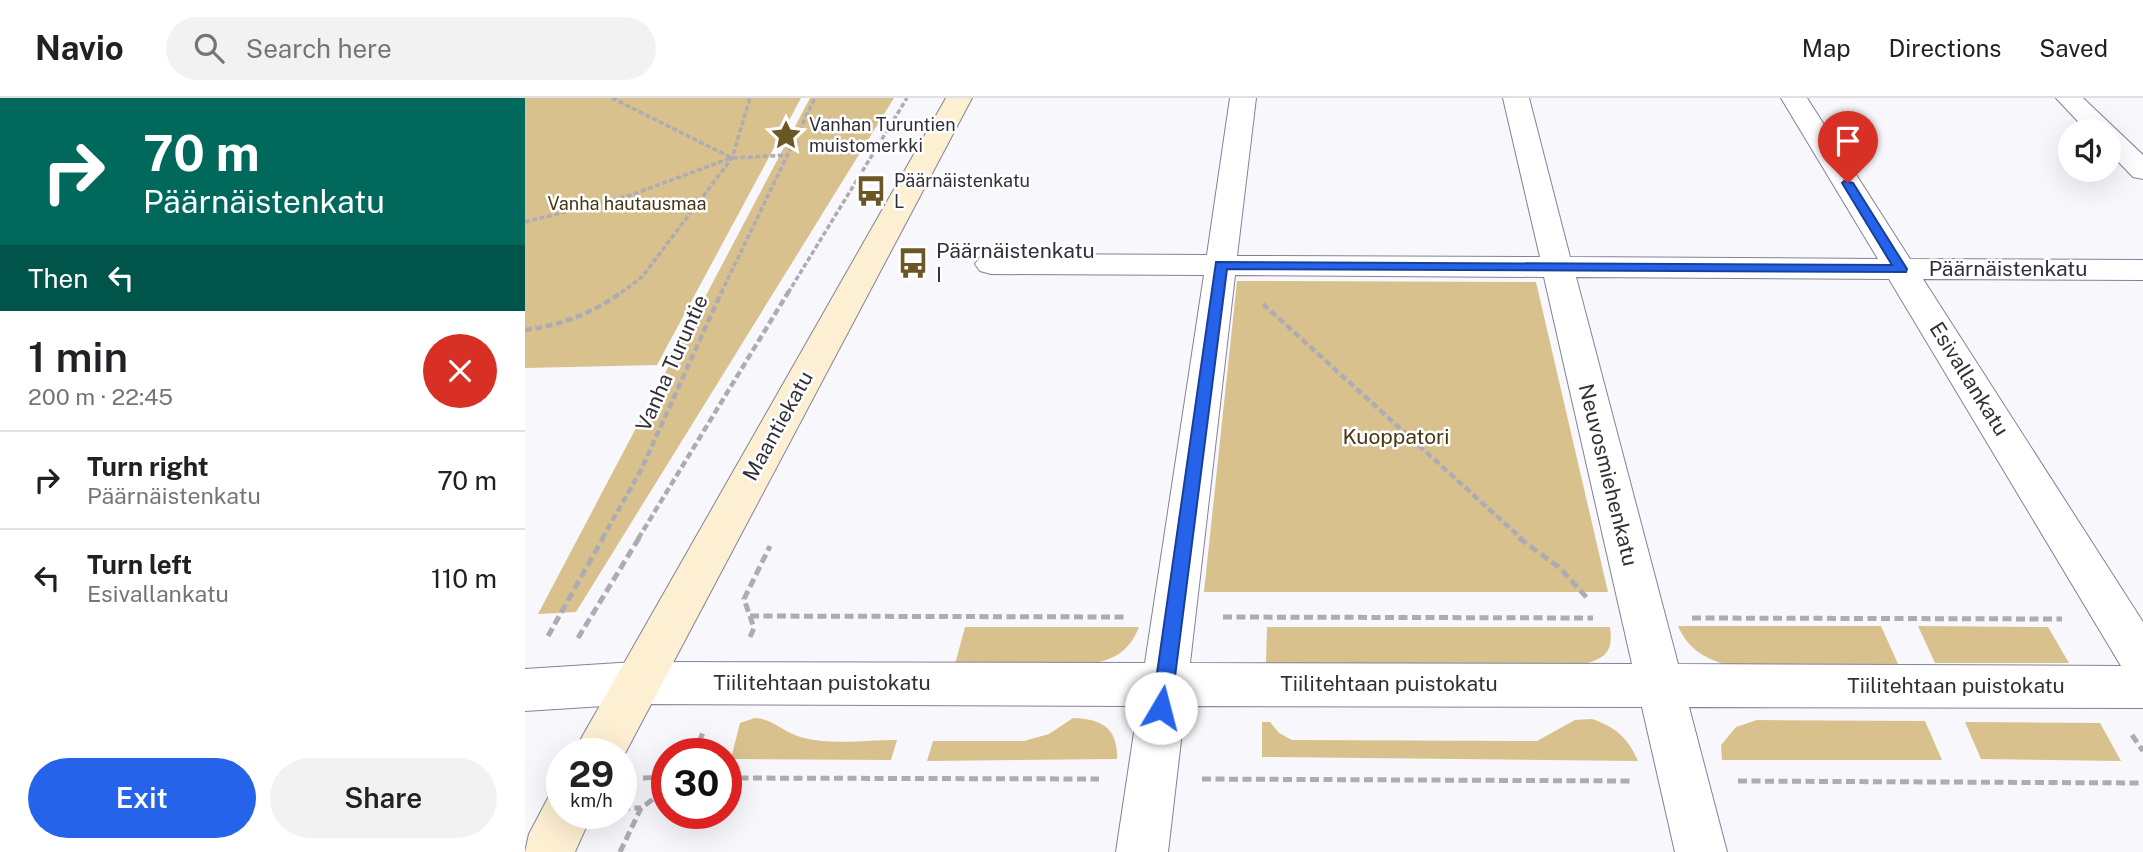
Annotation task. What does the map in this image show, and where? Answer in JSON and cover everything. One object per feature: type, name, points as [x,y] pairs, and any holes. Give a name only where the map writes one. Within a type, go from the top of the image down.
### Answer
[{"type":"main road","name":"Maantiekatu","points":[[607,738],[959,98]]},
{"type":"main road","points":[[547,852],[559,829]]},
{"type":"street","points":[[1142,852],[1243,98]]},
{"type":"street","name":"Neuvosmiehenkatu","points":[[1515,98],[1701,852]]},
{"type":"street","name":"Esivallankatu","points":[[1794,98],[2143,661]]},
{"type":"street","points":[[2069,98],[2090,119]]},
{"type":"street","points":[[2121,149],[2143,171]]},
{"type":"street","name":"Päärnäistenkatu","points":[[991,264],[2143,270]]},
{"type":"street","name":"Tiilitehtaan puistokatu","points":[[537,690],[635,683],[2143,687]]},
{"type":"path","points":[[612,98],[732,158]]},
{"type":"path","points":[[525,331],[544,328],[605,305],[642,277],[732,158],[750,98]]},
{"type":"path","name":"Vanha Turuntie","points":[[548,636],[641,470],[688,361],[815,98]]},
{"type":"path","points":[[537,690],[587,624],[907,98]]},
{"type":"path","points":[[525,222],[628,196],[732,158],[787,155]]},
{"type":"path","points":[[1221,265],[1517,536],[1560,568],[1605,618]]},
{"type":"path","points":[[701,738],[754,628],[744,599],[775,537]]},
{"type":"path","points":[[750,616],[2116,618]]},
{"type":"path","points":[[742,778],[2143,783]]},
{"type":"path","points":[[620,852],[641,808],[651,801]]},
{"type":"green space","name":"Vanha hautausmaa","points":[[525,98],[801,98],[657,365],[525,368]]},
{"type":"green space","points":[[810,98],[894,98],[576,612],[538,614]]},
{"type":"green space","name":"Kuoppatori","points":[[1237,281],[1536,282],[1608,592],[1204,592]]},
{"type":"green space","points":[[1678,626],[1881,626],[1898,664],[1727,665],[1698,652]]},
{"type":"green space","points":[[1918,626],[2048,627],[2069,663],[1935,663]]},
{"type":"green space","points":[[965,627],[1139,627],[1125,649],[1112,658],[1096,663],[955,664]]},
{"type":"green space","points":[[1267,627],[1610,627],[1611,636],[1605,654],[1594,661],[1578,665],[1266,664]]},
{"type":"green space","points":[[755,718],[762,719],[797,736],[815,740],[897,740],[891,760],[742,759],[742,738],[736,738],[740,723]]},
{"type":"green space","points":[[1073,718],[1092,720],[1106,727],[1115,740],[1117,759],[927,761],[933,741],[1024,741],[1049,734]]},
{"type":"green space","points":[[1592,719],[1620,734],[1638,761],[1262,757],[1262,722],[1270,722],[1279,733],[1292,740],[1537,741],[1575,720]]},
{"type":"green space","points":[[1757,720],[1925,721],[1942,760],[1722,760],[1721,745],[1736,727]]},
{"type":"green space","points":[[1965,722],[2100,723],[2121,761],[1981,759]]},
{"type":"place","name":"Vanhan Turuntien muistomerkki","points":[[786,135]]},
{"type":"place","name":"Päärnäistenkatu L","points":[[871,191]]},
{"type":"place","name":"Päärnäistenkatu I","points":[[913,263]]},
{"type":"route","points":[[1161,708],[1221,265],[1901,269],[1848,183]]}]
